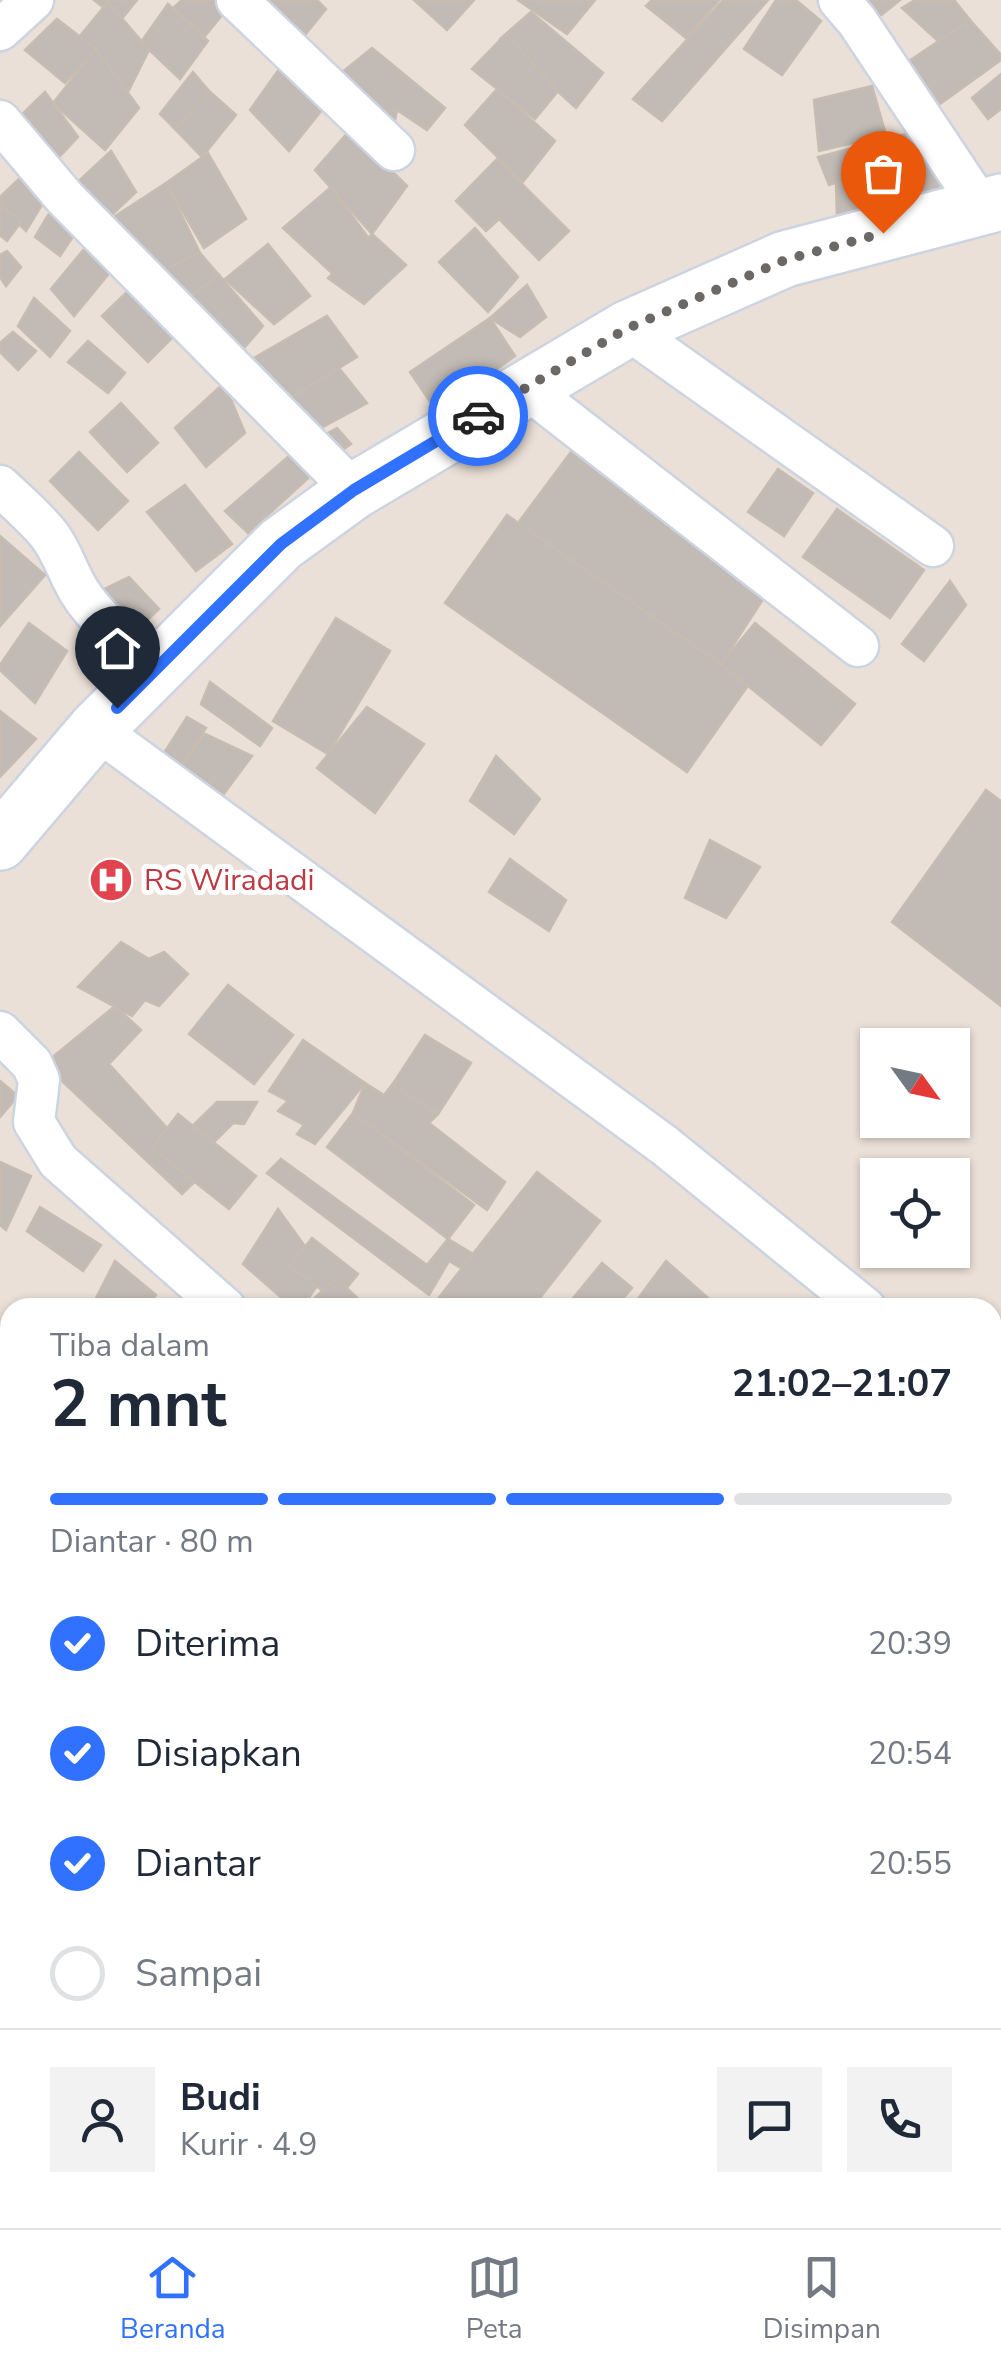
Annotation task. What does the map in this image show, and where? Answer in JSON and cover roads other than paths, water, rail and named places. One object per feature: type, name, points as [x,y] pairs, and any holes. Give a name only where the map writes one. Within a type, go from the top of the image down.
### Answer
[{"type":"main road","points":[[0,842],[96,729],[281,544],[354,490],[626,329],[785,260],[991,204]]},
{"type":"street","points":[[0,30],[33,0]]},
{"type":"street","points":[[237,0],[394,150]]},
{"type":"street","points":[[839,0],[991,204]]},
{"type":"street","points":[[0,121],[65,198],[354,490]]},
{"type":"street","points":[[626,329],[934,546]]},
{"type":"street","points":[[526,388],[858,646]]},
{"type":"street","points":[[0,486],[48,534],[67,561],[79,592],[133,648],[159,666]]},
{"type":"street","points":[[96,729],[664,1145],[852,1298]]},
{"type":"street","points":[[0,1032],[32,1064],[39,1080],[34,1122],[58,1161],[214,1298]]},
{"type":"place","name":"RS Wiradadi","points":[[111,880]]}]
